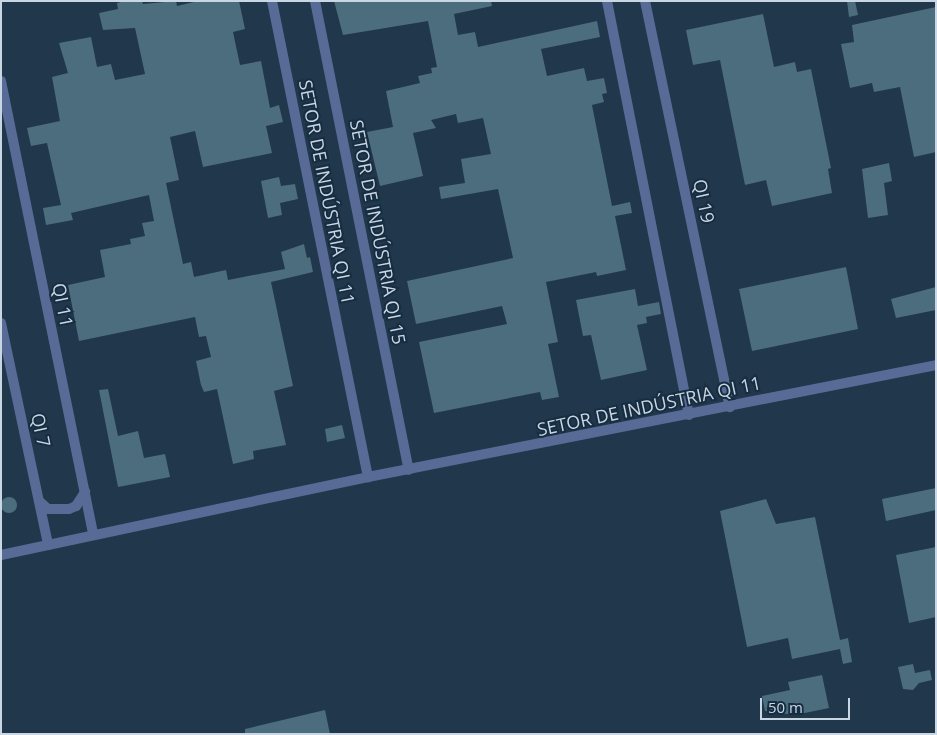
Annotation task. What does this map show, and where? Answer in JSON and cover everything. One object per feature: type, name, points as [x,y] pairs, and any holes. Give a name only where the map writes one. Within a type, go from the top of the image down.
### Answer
[{"type":"street","name":"SETOR DE INDÚSTRIA QI 11","points":[[272,1],[368,477]]},
{"type":"street","name":"SETOR DE INDÚSTRIA QI 15","points":[[316,1],[409,470]]},
{"type":"street","points":[[607,1],[690,415]]},
{"type":"street","name":"QI 19","points":[[645,1],[730,406]]},
{"type":"street","name":"QI 11","points":[[1,81],[93,535]]},
{"type":"street","name":"QI 7","points":[[1,322],[48,545]]},
{"type":"street","name":"SETOR DE INDÚSTRIA QI 11","points":[[1,554],[368,477],[936,365]]},
{"type":"street","points":[[39,501],[48,509],[68,510],[76,506],[85,492]]},
{"type":"building","points":[[142,1],[143,4],[176,1],[177,6],[198,1],[239,1],[245,29],[233,32],[240,65],[261,61],[270,108],[279,105],[283,122],[266,126],[272,153],[203,167],[195,131],[170,137],[179,180],[166,183],[183,264],[191,262],[194,277],[226,270],[228,280],[285,269],[281,252],[304,244],[307,258],[310,257],[313,272],[271,282],[293,386],[274,391],[286,445],[253,451],[254,459],[233,464],[217,389],[204,392],[201,385],[196,361],[211,357],[206,336],[199,337],[195,317],[79,341],[68,285],[105,277],[100,250],[131,244],[130,239],[145,236],[142,223],[154,221],[149,195],[71,213],[73,220],[46,225],[43,208],[61,205],[47,143],[31,146],[27,128],[60,121],[52,77],[68,73],[59,43],[91,37],[97,67],[111,64],[115,80],[145,74],[135,28],[103,30],[99,13],[118,9],[117,3]]},
{"type":"building","points":[[334,1],[491,1],[492,6],[454,14],[458,35],[475,32],[478,47],[597,21],[600,37],[541,49],[547,76],[584,68],[587,81],[604,78],[607,93],[602,94],[604,102],[592,105],[612,206],[630,202],[632,213],[615,216],[626,270],[597,276],[596,272],[546,282],[558,342],[548,344],[559,397],[542,400],[540,392],[434,413],[419,342],[507,324],[502,306],[416,324],[407,281],[513,258],[498,189],[441,199],[439,187],[465,183],[461,159],[491,154],[483,118],[458,123],[456,114],[431,120],[436,128],[413,133],[423,176],[380,186],[367,132],[393,127],[386,91],[420,83],[418,76],[432,73],[431,68],[437,67],[428,21],[343,35]]},
{"type":"building","points":[[847,1],[855,1],[858,15],[849,17]]},
{"type":"building","points":[[936,7],[936,152],[914,157],[900,87],[874,92],[872,83],[850,88],[841,44],[854,42],[852,25]]},
{"type":"building","points":[[763,14],[774,67],[795,62],[797,72],[811,69],[831,168],[828,169],[832,193],[772,206],[766,180],[745,185],[720,60],[693,65],[686,30]]},
{"type":"building","points":[[889,163],[892,181],[884,183],[888,215],[868,218],[862,169]]},
{"type":"building","points":[[279,177],[281,186],[295,184],[298,199],[280,203],[282,215],[268,218],[261,181]]},
{"type":"building","points":[[846,267],[858,329],[752,351],[739,289]]},
{"type":"building","points":[[936,287],[936,310],[896,318],[891,299]]},
{"type":"building","points":[[635,289],[638,306],[659,302],[661,314],[646,317],[647,323],[637,325],[647,370],[601,380],[591,335],[583,336],[576,300]]},
{"type":"building","points":[[108,389],[118,436],[138,431],[144,458],[165,454],[170,477],[118,487],[99,390]]},
{"type":"building","points":[[342,425],[345,438],[327,442],[325,429]]},
{"type":"building","points":[[936,488],[936,510],[886,521],[882,499]]},
{"type":"building","points":[[9,497],[17,505],[9,513],[1,505]]},
{"type":"building","points":[[766,499],[776,524],[815,517],[840,640],[848,638],[852,662],[843,664],[840,649],[792,659],[788,638],[747,647],[720,511]]},
{"type":"building","points":[[936,547],[936,617],[909,623],[896,555]]},
{"type":"building","points":[[913,664],[915,673],[930,670],[932,680],[919,683],[913,690],[903,689],[898,667]]},
{"type":"building","points":[[822,675],[829,708],[795,715],[765,711],[762,696],[790,690],[788,682]]},
{"type":"building","points":[[325,710],[330,734],[245,734],[245,729]]}]
